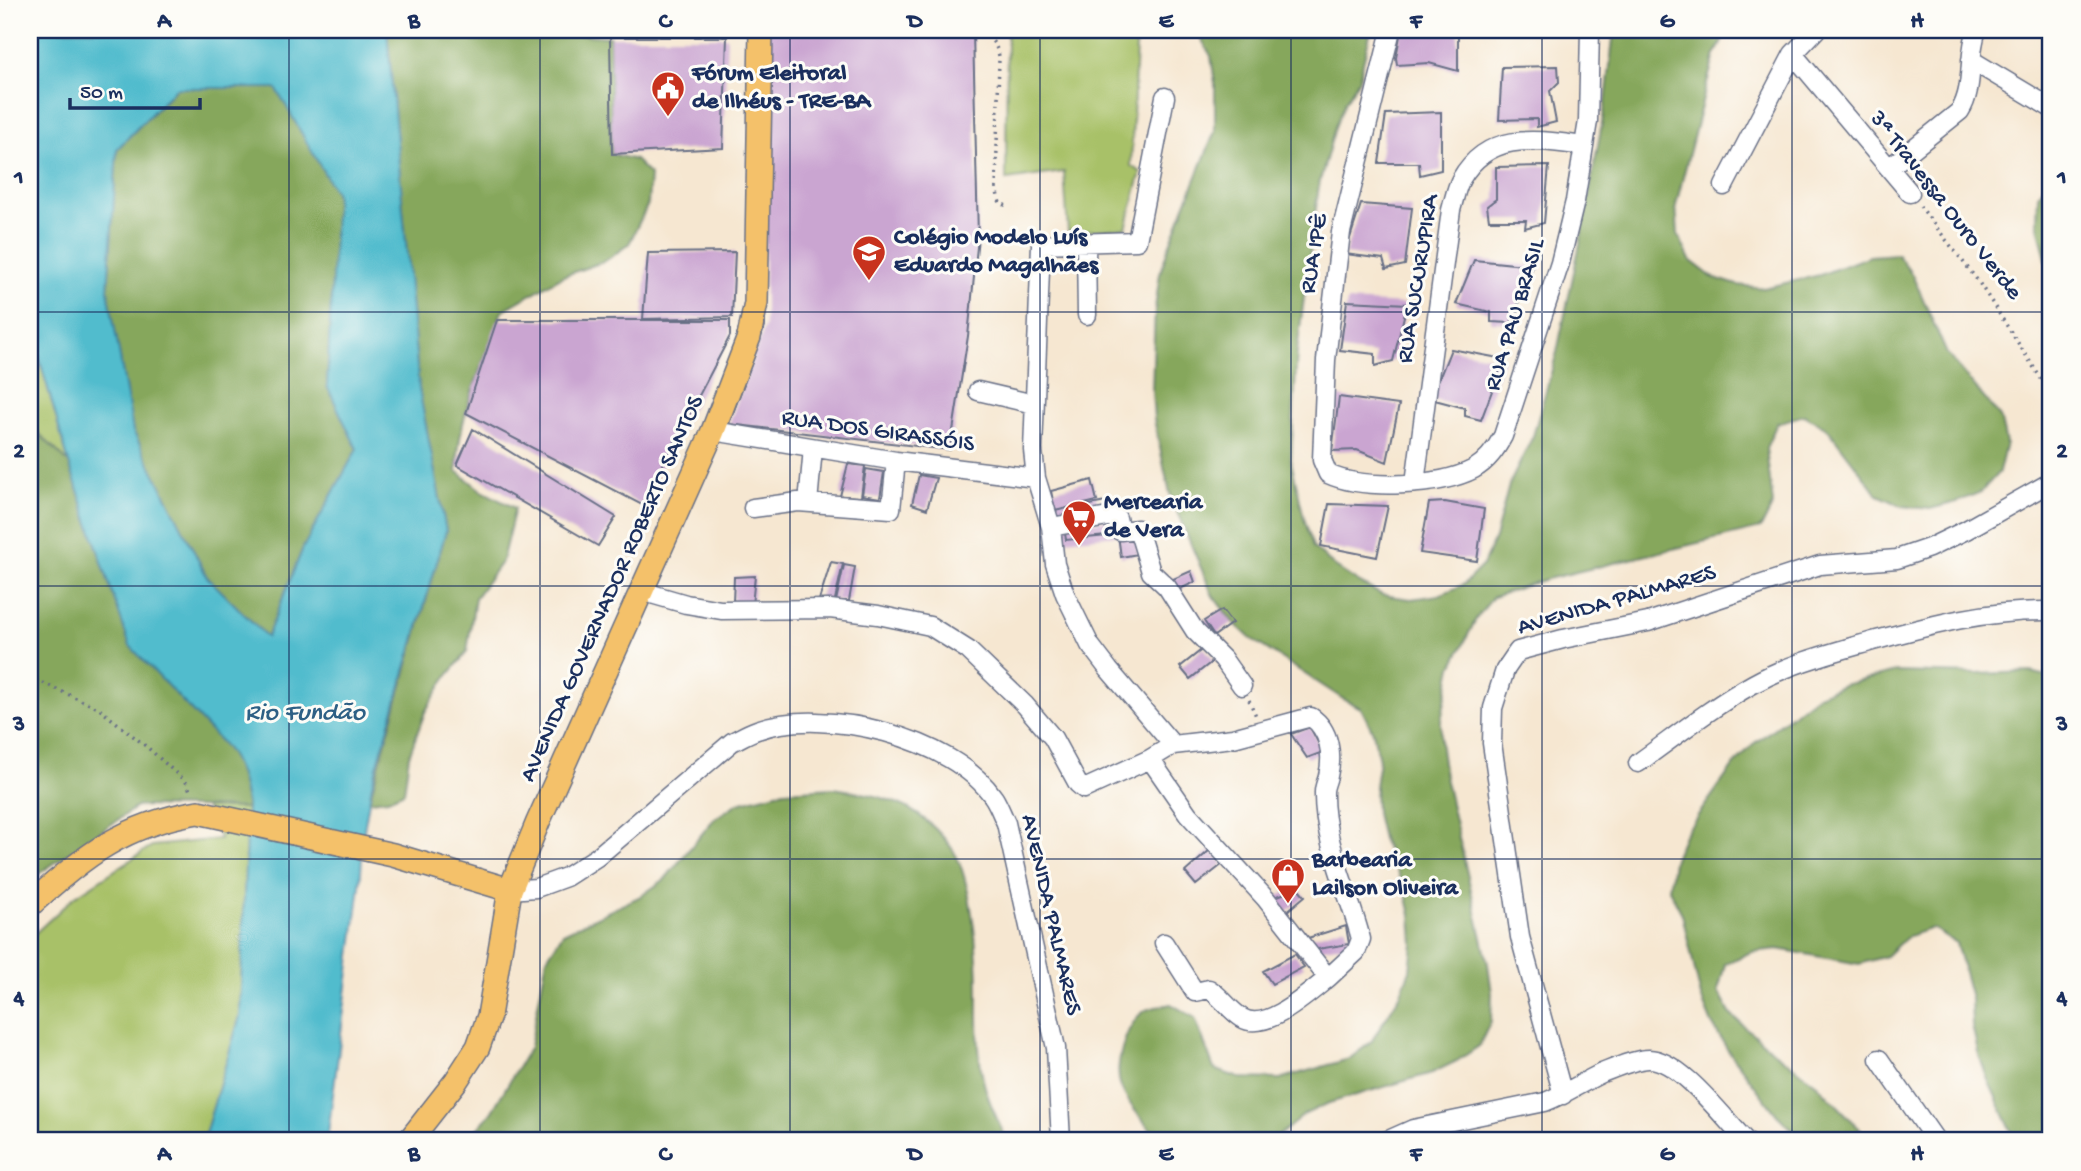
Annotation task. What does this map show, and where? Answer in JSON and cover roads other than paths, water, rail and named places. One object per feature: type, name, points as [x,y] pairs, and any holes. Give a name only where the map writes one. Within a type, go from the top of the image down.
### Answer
[{"type":"main road","name":"AVENIDA GOVERNADOR ROBERTO SANTOS","points":[[409,1141],[456,1081],[478,1047],[489,1016],[510,890],[713,431],[749,337],[756,303],[761,30]]},
{"type":"main road","points":[[30,905],[57,880],[123,833],[173,816],[198,812],[393,855],[510,890]]},
{"type":"street","name":"RUA IPÊ","points":[[1342,480],[1328,474],[1322,460],[1327,346],[1341,232],[1391,30]]},
{"type":"street","name":"RUA PAU BRASIL","points":[[1342,480],[1415,483],[1451,477],[1475,468],[1492,454],[1503,436],[1560,263],[1575,201],[1588,121],[1590,30]]},
{"type":"street","points":[[1724,186],[1793,54],[1816,30]]},
{"type":"street","points":[[1889,168],[1960,111],[1966,101],[1976,30]]},
{"type":"street","name":"3ª Travessa Ouro Verde","points":[[1793,54],[1910,193]]},
{"type":"street","points":[[1970,60],[2051,108]]},
{"type":"street","points":[[1165,97],[1137,241],[1041,244],[1033,450],[1035,478],[1051,527],[1055,564],[1065,594],[1090,645],[1174,745]]},
{"type":"street","name":"RUA SUCURUPIRA","points":[[1415,483],[1451,210],[1460,180],[1472,164],[1492,148],[1532,139],[1584,146]]},
{"type":"street","points":[[1086,244],[1087,315]]},
{"type":"street","points":[[978,391],[1034,404]]},
{"type":"street","name":"RUA DOS GIRASSÓIS","points":[[713,431],[897,461],[1035,478]]},
{"type":"street","points":[[808,503],[813,448]]},
{"type":"street","points":[[753,508],[808,503],[891,509],[897,461]]},
{"type":"street","name":"AVENIDA PALMARES","points":[[1563,1095],[1520,937],[1492,743],[1493,708],[1505,670],[1518,651],[1648,622],[1820,565],[1896,559],[1929,548],[1966,530],[2051,482]]},
{"type":"street","points":[[1051,527],[1114,516],[1120,531],[1138,529],[1151,572],[1167,587],[1195,631],[1223,659],[1242,686]]},
{"type":"street","points":[[642,591],[686,604],[722,610],[830,609],[878,615],[930,626],[968,650],[1025,705],[1052,738],[1078,784],[1084,789],[1174,745],[1233,738],[1311,717],[1321,726],[1328,744],[1331,761],[1324,794],[1338,870],[1361,939],[1356,953],[1328,978],[1269,1020],[1257,1022],[1245,1020],[1209,989],[1195,992],[1164,943]]},
{"type":"street","points":[[1638,763],[1718,705],[1794,664],[1968,616],[2051,611]]},
{"type":"street","name":"AVENIDA PALMARES","points":[[510,890],[536,888],[566,877],[597,857],[732,742],[757,730],[792,723],[853,724],[925,746],[952,760],[976,778],[995,799],[1006,823],[1056,1048],[1061,1141]]},
{"type":"street","points":[[1150,759],[1188,814],[1266,899],[1328,978]]},
{"type":"street","points":[[1386,1141],[1413,1129],[1535,1104],[1563,1095],[1601,1074],[1649,1059],[1664,1063],[1691,1081],[1746,1141]]},
{"type":"street","points":[[1879,1059],[1936,1141]]},
{"type":"water","name":"Rio Fundão","points":[[30,30],[387,30],[419,389],[446,531],[372,784],[364,830],[360,886],[327,1141],[203,1141],[240,1016],[247,808],[244,790],[237,766],[223,744],[130,646],[69,463],[30,325]],"holes":[[[176,88],[276,88],[336,194],[327,386],[357,449],[303,548],[267,637],[207,577],[133,431],[108,290],[117,149]]]},
{"type":"place","name":"Fórum Eleitoral de Ilhéus - TRE-BA","points":[[668,118]]},
{"type":"place","name":"Colégio Modelo Luís Eduardo Magalhães","points":[[869,282]]},
{"type":"place","name":"Mercearia de Vera","points":[[1079,547]]},
{"type":"place","name":"Barbearia Lailson Oliveira","points":[[1288,905]]}]
